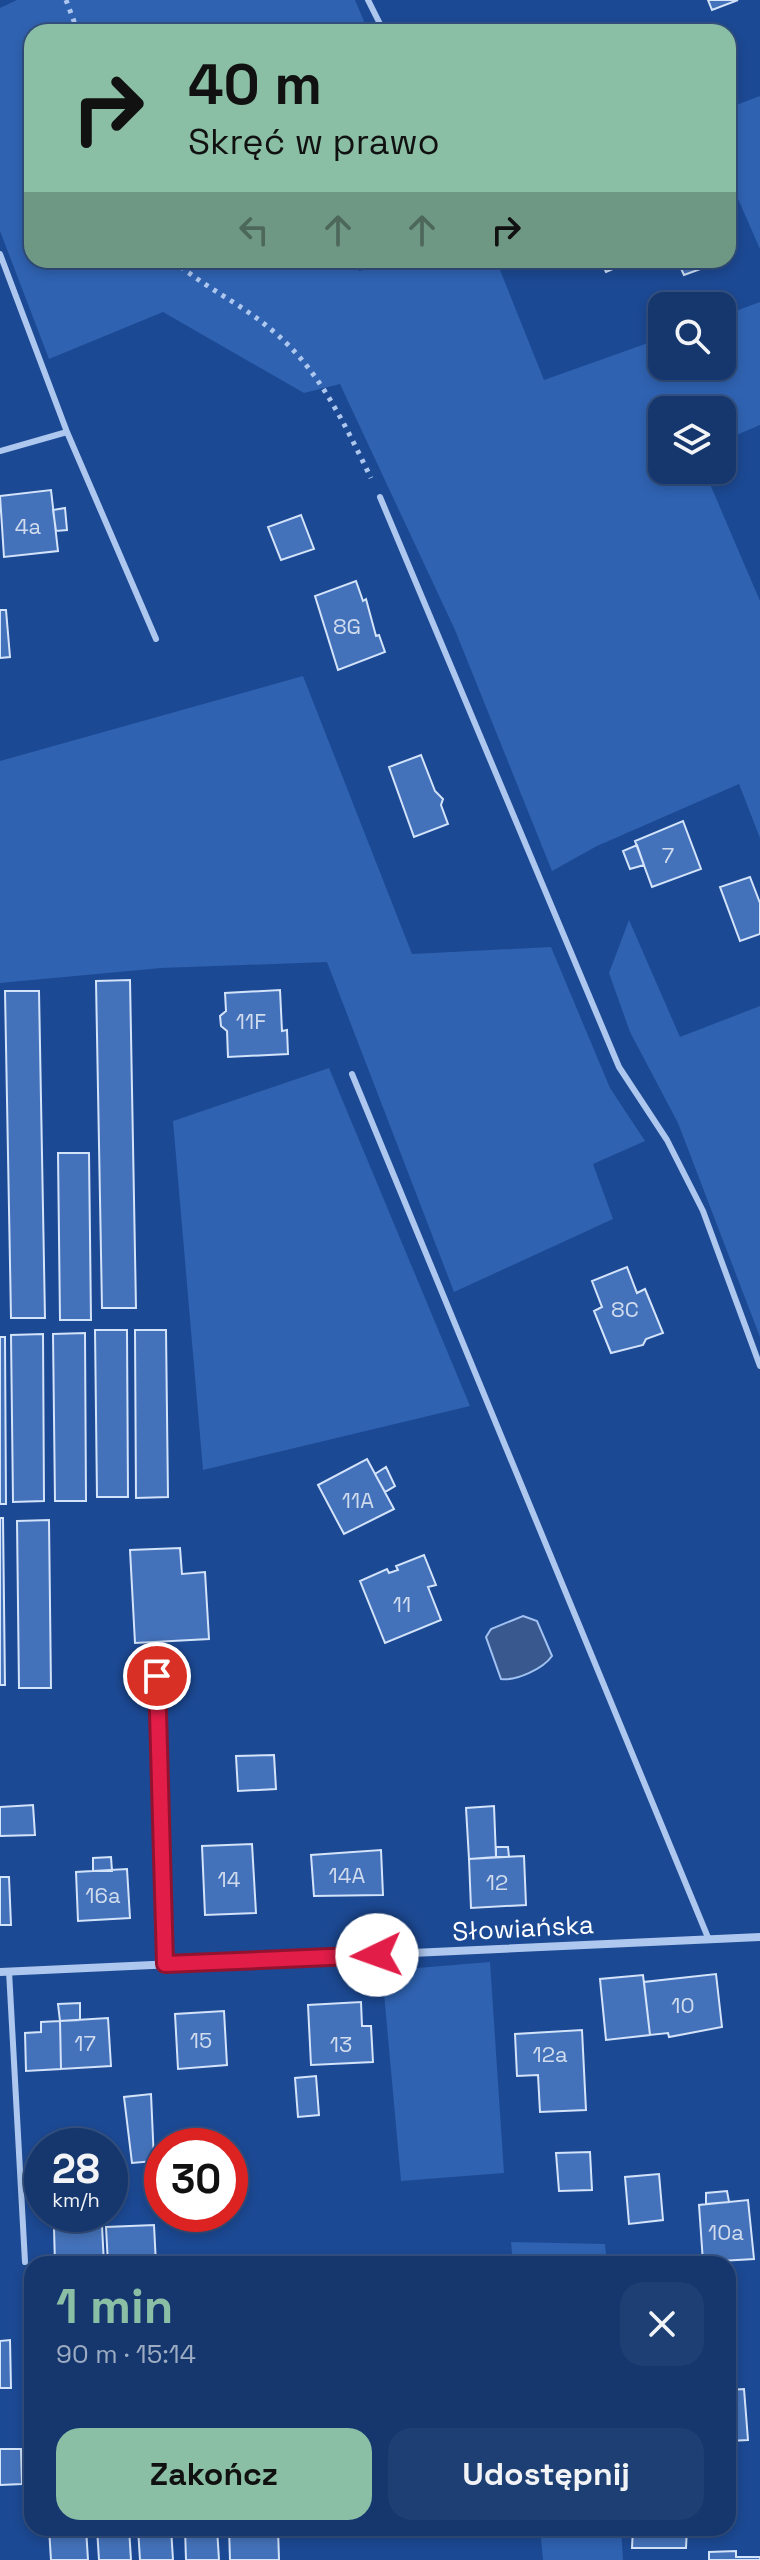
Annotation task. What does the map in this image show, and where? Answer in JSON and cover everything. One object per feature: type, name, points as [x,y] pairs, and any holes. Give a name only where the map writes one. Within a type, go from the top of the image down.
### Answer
[{"type":"street","name":"Słowiańska","points":[[5,1971],[760,1937]]},
{"type":"lane","points":[[368,0],[380,24]]},
{"type":"lane","points":[[0,254],[67,432],[156,639]]},
{"type":"lane","points":[[0,451],[67,432]]},
{"type":"lane","points":[[380,497],[619,1067],[667,1140],[703,1211],[760,1366]]},
{"type":"lane","points":[[352,1074],[709,1940]]},
{"type":"lane","points":[[157,1676],[165,1964]]},
{"type":"lane","points":[[5,1971],[25,2256]]},
{"type":"path","points":[[66,0],[75,24]]},
{"type":"path","points":[[184,268],[271,329],[313,372],[341,416],[380,497]]},
{"type":"shaded area","points":[[17,0],[355,0],[365,24],[24,24],[24,268],[357,268],[359,271],[372,268],[499,268],[544,380],[648,343],[648,380],[736,380],[736,311],[760,302],[760,425],[736,435],[736,396],[648,396],[648,484],[710,484],[760,601],[760,838],[739,784],[597,846],[552,871],[455,630],[340,384],[304,393],[163,312],[49,359],[0,231],[0,8]]},
{"type":"shaded area","points":[[760,96],[760,249],[736,194],[736,105]]},
{"type":"shaded area","points":[[303,676],[412,954],[551,947],[610,1088],[645,1141],[593,1164],[613,1219],[454,1292],[327,962],[161,968],[0,983],[0,761]]},
{"type":"shaded area","points":[[629,920],[680,1037],[760,1006],[760,1337],[678,1123],[630,1032],[609,973]]},
{"type":"shaded area","points":[[329,1068],[470,1406],[203,1470],[173,1121]]},
{"type":"shaded area","points":[[523,1616],[537,1621],[552,1656],[529,1673],[501,1679],[486,1637],[491,1629]]},
{"type":"shaded area","points":[[490,1962],[504,2173],[401,2181],[382,1971]]},
{"type":"shaded area","points":[[511,2242],[605,2244],[606,2256],[512,2256]]},
{"type":"shaded area","points":[[541,2536],[622,2536],[623,2560],[543,2560]]},
{"type":"building","points":[[708,0],[738,0],[712,10]]},
{"type":"building","points":[[681,268],[703,268],[684,275]]},
{"type":"building","points":[[51,490],[58,551],[4,557],[0,496]]},
{"type":"building","points":[[65,508],[67,530],[56,531],[53,510]]},
{"type":"building","points":[[301,515],[314,549],[281,560],[268,527]]},
{"type":"building","points":[[356,581],[363,601],[366,599],[376,636],[379,635],[385,652],[338,670],[315,596]]},
{"type":"building","points":[[0,610],[6,610],[10,657],[0,658]]},
{"type":"building","points":[[421,755],[435,791],[443,799],[441,805],[448,824],[414,837],[389,767]]},
{"type":"building","points":[[683,821],[701,869],[652,887],[635,841]]},
{"type":"building","points":[[637,845],[644,865],[630,869],[623,851]]},
{"type":"building","points":[[750,877],[760,903],[760,934],[740,941],[720,887]]},
{"type":"building","points":[[130,980],[136,1308],[102,1308],[96,981]]},
{"type":"building","points":[[280,990],[282,1031],[287,1030],[288,1054],[228,1057],[227,1031],[221,1026],[220,1016],[226,1011],[225,993]]},
{"type":"building","points":[[5,991],[39,991],[45,1318],[11,1318]]},
{"type":"building","points":[[58,1153],[89,1153],[91,1320],[60,1320]]},
{"type":"building","points":[[627,1267],[637,1293],[645,1289],[663,1333],[646,1339],[643,1345],[611,1353],[594,1311],[602,1307],[592,1281]]},
{"type":"building","points":[[95,1330],[127,1330],[128,1497],[97,1497]]},
{"type":"building","points":[[135,1330],[166,1330],[168,1497],[136,1498]]},
{"type":"building","points":[[85,1333],[86,1501],[55,1501],[53,1334]]},
{"type":"building","points":[[43,1334],[44,1501],[13,1502],[11,1335]]},
{"type":"building","points":[[0,1337],[5,1337],[6,1504],[0,1504]]},
{"type":"building","points":[[367,1459],[394,1509],[344,1534],[318,1485]]},
{"type":"building","points":[[386,1467],[395,1486],[385,1492],[375,1474]]},
{"type":"building","points":[[0,1518],[3,1518],[5,1685],[0,1685]]},
{"type":"building","points":[[49,1520],[51,1688],[19,1688],[17,1521]]},
{"type":"building","points":[[180,1548],[182,1574],[205,1572],[209,1639],[135,1643],[130,1550]]},
{"type":"building","points":[[424,1555],[436,1585],[428,1587],[441,1620],[385,1643],[360,1581],[387,1569],[389,1573],[398,1570],[396,1566]]},
{"type":"building","points":[[274,1755],[276,1789],[238,1791],[236,1756]]},
{"type":"building","points":[[33,1805],[35,1835],[0,1836],[0,1807]]},
{"type":"building","points":[[494,1806],[496,1857],[469,1859],[466,1808]]},
{"type":"building","points":[[252,1844],[256,1913],[205,1915],[202,1846]]},
{"type":"building","points":[[496,1847],[508,1847],[509,1857],[496,1857]]},
{"type":"building","points":[[381,1850],[383,1895],[314,1896],[311,1855]]},
{"type":"building","points":[[524,1856],[526,1905],[471,1908],[469,1859]]},
{"type":"building","points":[[111,1857],[112,1871],[93,1871],[93,1858]]},
{"type":"building","points":[[127,1869],[130,1918],[78,1921],[76,1872]]},
{"type":"building","points":[[0,1877],[9,1877],[11,1925],[0,1925]]},
{"type":"building","points":[[716,1974],[722,2027],[669,2037],[668,2033],[650,2035],[644,1982]]},
{"type":"building","points":[[643,1975],[650,2035],[606,2040],[600,1979]]},
{"type":"building","points":[[361,2002],[362,2026],[371,2026],[373,2062],[311,2065],[308,2005]]},
{"type":"building","points":[[80,2003],[80,2020],[60,2021],[58,2004]]},
{"type":"building","points":[[224,2011],[227,2065],[178,2069],[175,2014]]},
{"type":"building","points":[[108,2018],[111,2066],[61,2069],[60,2021]]},
{"type":"building","points":[[60,2021],[61,2069],[26,2071],[25,2033],[41,2032],[41,2022]]},
{"type":"building","points":[[582,2030],[586,2110],[540,2112],[538,2075],[517,2076],[515,2034]]},
{"type":"building","points":[[316,2076],[319,2115],[298,2117],[295,2078]]},
{"type":"building","points":[[151,2094],[153,2128],[144,2128],[144,2162],[132,2163],[124,2097]]},
{"type":"building","points":[[590,2152],[592,2190],[559,2191],[556,2153]]},
{"type":"building","points":[[659,2174],[663,2220],[629,2224],[625,2177]]},
{"type":"building","points":[[727,2191],[729,2202],[706,2204],[706,2193]]},
{"type":"building","points":[[748,2200],[754,2259],[703,2256],[699,2205]]},
{"type":"building","points":[[144,2225],[144,2232],[154,2232],[156,2256],[108,2256],[106,2232],[128,2232],[128,2226]]},
{"type":"building","points":[[54,2232],[102,2232],[104,2256],[55,2256]]},
{"type":"building","points":[[10,2340],[11,2388],[0,2388],[0,2341]]},
{"type":"building","points":[[744,2389],[748,2440],[736,2441],[736,2390]]},
{"type":"building","points":[[0,2449],[21,2449],[22,2484],[0,2485]]},
{"type":"building","points":[[50,2536],[86,2536],[88,2560],[51,2560]]},
{"type":"building","points":[[98,2536],[130,2536],[131,2560],[99,2560]]},
{"type":"building","points":[[138,2536],[172,2536],[173,2560],[140,2560]]},
{"type":"building","points":[[185,2536],[218,2536],[219,2560],[186,2560]]},
{"type":"building","points":[[229,2536],[278,2536],[279,2560],[230,2560]]},
{"type":"building","points":[[633,2536],[687,2536],[686,2548],[632,2548]]},
{"type":"building","points":[[736,2551],[736,2557],[760,2557],[760,2560],[709,2560],[709,2552]]},
{"type":"route","points":[[157,1676],[165,1964],[377,1955]]}]
